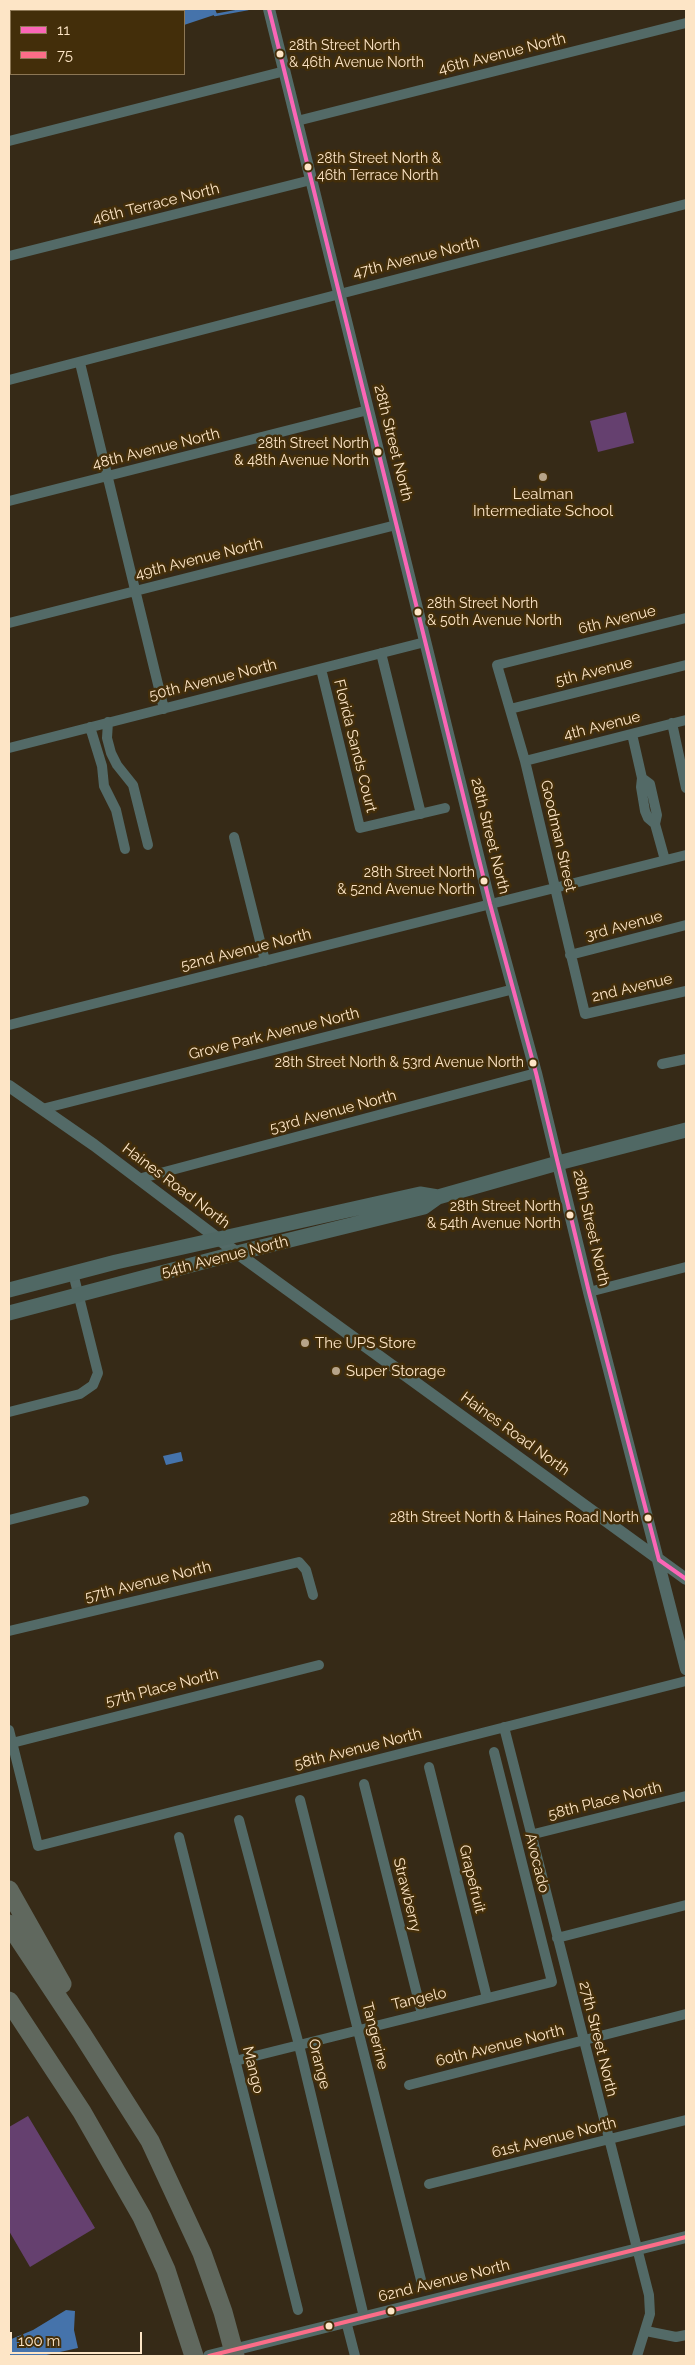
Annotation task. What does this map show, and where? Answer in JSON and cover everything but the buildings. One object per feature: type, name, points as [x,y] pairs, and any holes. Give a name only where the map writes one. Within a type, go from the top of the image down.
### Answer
[{"type":"highway","points":[[9,1890],[71,2000],[82,2034]]},
{"type":"highway","points":[[9,1924],[150,2141],[202,2253],[223,2312],[235,2356]]},
{"type":"highway","points":[[9,2001],[113,2163],[154,2243],[184,2321],[194,2356]]},
{"type":"main road","name":"54th Avenue North","points":[[9,1313],[237,1253],[424,1207],[438,1197],[558,1162],[686,1130]]},
{"type":"main road","name":"54th Avenue North","points":[[9,1290],[73,1273],[420,1194],[438,1197]]},
{"type":"street","name":"28th Street North","points":[[271,14],[490,904],[536,1073],[589,1292],[686,1669]]},
{"type":"street","name":"46th Avenue North","points":[[297,121],[686,23]]},
{"type":"street","points":[[9,140],[285,71]]},
{"type":"street","name":"46th Terrace North","points":[[9,256],[312,180]]},
{"type":"street","name":"47th Avenue North","points":[[9,380],[686,204]]},
{"type":"street","points":[[80,363],[164,708]]},
{"type":"street","name":"48th Avenue North","points":[[9,501],[368,410]]},
{"type":"street","name":"49th Avenue North","points":[[9,623],[396,525]]},
{"type":"street","name":"6th Avenue","points":[[497,665],[686,618]]},
{"type":"street","name":"50th Avenue North","points":[[9,748],[425,642]]},
{"type":"street","points":[[381,653],[421,814]]},
{"type":"street","name":"Goodman Street","points":[[497,665],[525,761],[585,1014]]},
{"type":"street","name":"5th Avenue","points":[[510,709],[686,665]]},
{"type":"street","name":"Florida Sands Court","points":[[321,669],[360,828],[445,808]]},
{"type":"street","name":"4th Avenue","points":[[525,761],[686,720]]},
{"type":"street","points":[[108,722],[107,738],[111,753],[117,765],[133,785],[148,845]]},
{"type":"street","points":[[672,723],[686,788]]},
{"type":"street","points":[[90,727],[102,766],[104,786],[116,810],[125,849]]},
{"type":"street","points":[[632,734],[642,778],[641,787],[645,811],[648,818],[655,824],[665,860]]},
{"type":"street","points":[[234,837],[265,961]]},
{"type":"street","name":"52nd Avenue North","points":[[9,1024],[686,854]]},
{"type":"street","name":"3rd Avenue","points":[[570,956],[686,925]]},
{"type":"street","name":"Grove Park Avenue North","points":[[42,1109],[514,989]]},
{"type":"street","name":"2nd Avenue","points":[[585,1014],[686,991]]},
{"type":"street","points":[[662,1064],[686,1059]]},
{"type":"street","name":"53rd Avenue North","points":[[138,1179],[536,1073]]},
{"type":"street","name":"Haines Road North","points":[[11,1090],[94,1145],[237,1253],[686,1579]]},
{"type":"street","points":[[589,1292],[686,1267]]},
{"type":"street","points":[[9,1412],[80,1394],[93,1385],[98,1373],[73,1273]]},
{"type":"street","points":[[9,1520],[84,1501]]},
{"type":"street","name":"57th Avenue North","points":[[9,1631],[294,1562],[303,1564],[313,1595]]},
{"type":"street","name":"57th Place North","points":[[12,1743],[319,1665]]},
{"type":"street","name":"58th Avenue North","points":[[12,1743],[38,1846],[686,1681]]},
{"type":"street","name":"27th Street North","points":[[504,1727],[582,2041],[649,2295],[650,2314],[637,2356]]},
{"type":"street","points":[[9,1730],[12,1743]]},
{"type":"street","name":"Avocado","points":[[494,1752],[552,1982]]},
{"type":"street","name":"Grapefruit","points":[[429,1767],[487,1998]]},
{"type":"street","name":"Strawberry","points":[[364,1784],[422,2014]]},
{"type":"street","name":"58th Place North","points":[[530,1835],[686,1796]]},
{"type":"street","name":"Tangerine","points":[[300,1800],[421,2280]]},
{"type":"street","name":"Orange","points":[[239,1820],[299,2045],[364,2317]]},
{"type":"street","name":"Mango","points":[[179,1837],[298,2310]]},
{"type":"street","points":[[557,1938],[686,1905]]},
{"type":"street","name":"Tangelo","points":[[235,2060],[552,1982]]},
{"type":"street","name":"60th Avenue North","points":[[409,2085],[686,2014]]},
{"type":"street","name":"61st Avenue North","points":[[429,2184],[686,2120]]},
{"type":"street","name":"62nd Avenue North","points":[[209,2356],[686,2237]]},
{"type":"street","points":[[346,2322],[355,2356]]},
{"type":"street","points":[[646,2331],[676,2337],[686,2335]]},
{"type":"shaded area","points":[[626,412],[634,443],[598,452],[590,421]]},
{"type":"shaded area","points":[[28,2116],[95,2228],[30,2267],[9,2231],[9,2127]]},
{"type":"water","points":[[9,9],[55,9],[10,10],[9,74]]},
{"type":"water","points":[[215,9],[217,14],[185,25],[185,10]]},
{"type":"water","points":[[181,1452],[183,1461],[166,1465],[163,1456]]},
{"type":"water","points":[[66,2310],[75,2311],[74,2330],[78,2348],[42,2356],[9,2356],[9,2340],[33,2330]]},
{"type":"waterway","points":[[215,15],[248,9]]},
{"type":"transit line","name":"11","points":[[269,9],[490,904],[536,1073],[589,1292],[659,1560],[686,1579]]},
{"type":"transit line","name":"75","points":[[209,2356],[686,2237]]},
{"type":"place","name":"28th Street North & 46th Avenue North","points":[[280,54]]},
{"type":"place","name":"28th Street North & 46th Terrace North","points":[[308,167]]},
{"type":"place","name":"28th Street North & 48th Avenue North","points":[[378,452]]},
{"type":"place","name":"Lealman Intermediate School","points":[[543,477]]},
{"type":"place","name":"28th Street North & 50th Avenue North","points":[[418,612]]},
{"type":"place","name":"28th Street North & 52nd Avenue North","points":[[484,881]]},
{"type":"place","name":"28th Street North & 53rd Avenue North","points":[[533,1063]]},
{"type":"place","name":"28th Street North & 54th Avenue North","points":[[570,1215]]},
{"type":"place","name":"The UPS Store","points":[[305,1343]]},
{"type":"place","name":"Super Storage","points":[[336,1371]]},
{"type":"place","name":"28th Street North & Haines Road North","points":[[648,1518]]}]
